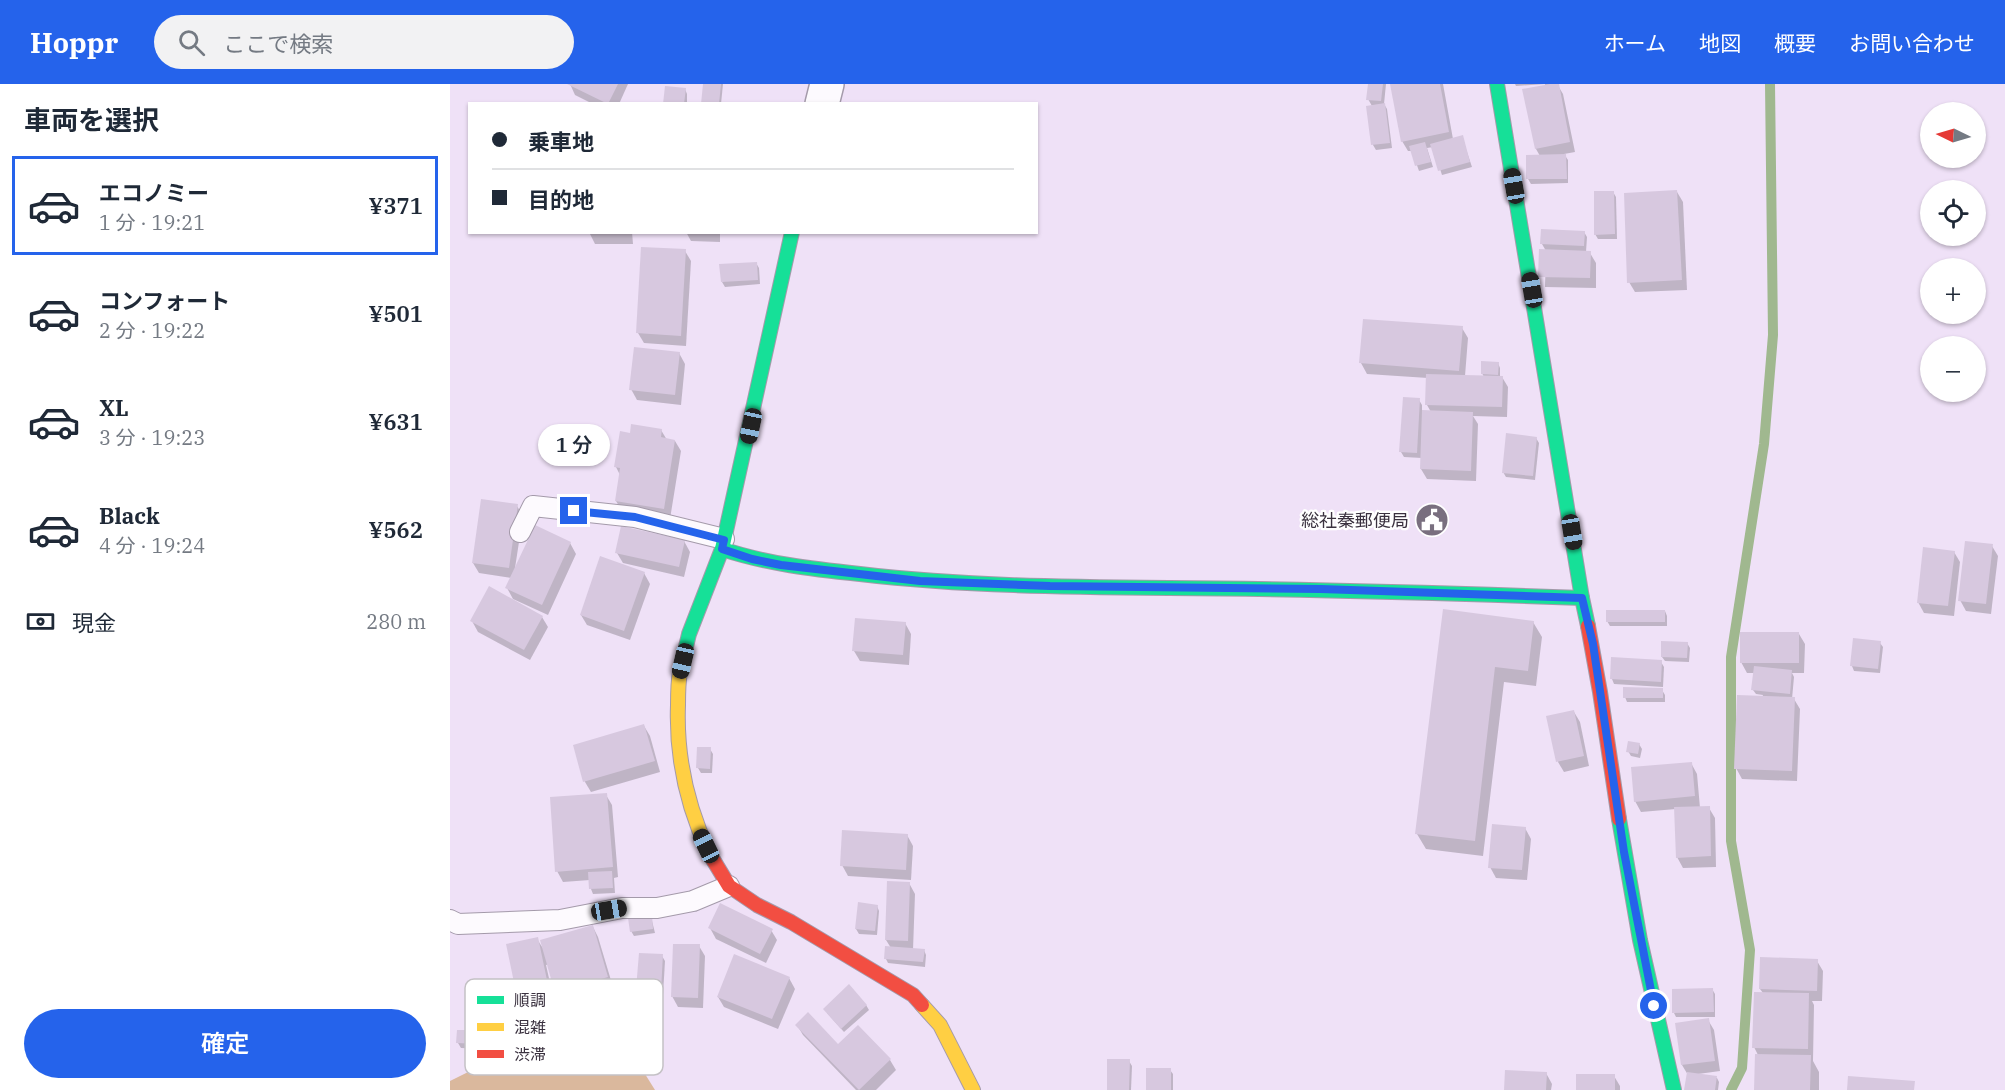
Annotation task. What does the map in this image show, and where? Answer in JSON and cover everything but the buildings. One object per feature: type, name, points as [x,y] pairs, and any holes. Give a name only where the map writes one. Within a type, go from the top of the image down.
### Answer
[{"type":"street","points":[[822,102],[827,84]]},
{"type":"street","points":[[1497,84],[1582,598],[1593,644],[1624,852],[1659,1028],[1674,1090]]},
{"type":"street","points":[[792,234],[723,544],[689,634],[679,676],[677,723],[682,777],[698,830],[713,863],[729,886],[757,905],[791,922],[913,995],[940,1025],[973,1090]]},
{"type":"street","points":[[723,544],[752,559],[781,565],[920,581],[1050,586],[1321,589],[1582,598]]},
{"type":"lane","points":[[520,532],[533,506],[635,517],[723,544]]},
{"type":"lane","points":[[450,920],[459,924],[560,920],[622,908],[657,908],[693,902],[729,886]]},
{"type":"shaded area","points":[[465,1074],[646,1075],[655,1090],[450,1090],[450,1081]]},
{"type":"waterway","points":[[1731,1090],[1742,1068],[1750,950],[1731,841],[1731,657],[1764,444],[1773,335],[1770,84]]},
{"type":"traffic: fast","points":[[1497,84],[1588,626]]},
{"type":"traffic: fast","points":[[680,672],[689,634],[722,549],[792,234]]},
{"type":"traffic: fast","points":[[722,549],[756,559],[808,568],[899,578],[976,583],[1582,598]]},
{"type":"traffic: fast","points":[[1619,819],[1640,940],[1674,1090]]},
{"type":"traffic: slow","points":[[680,672],[678,724],[684,781],[709,853]]},
{"type":"traffic: slow","points":[[922,1005],[940,1025],[973,1090]]},
{"type":"traffic: jam","points":[[1588,626],[1619,819]]},
{"type":"traffic: jam","points":[[709,853],[729,886],[757,905],[791,922],[913,995],[922,1005]]},
{"type":"place","name":"総社秦郵便局","points":[[1432,520]]},
{"type":"route","points":[[574,511],[635,517],[684,528],[724,540],[722,549],[781,565],[920,581],[1050,586],[1321,589],[1582,598],[1593,644],[1624,852],[1654,1006]]}]
